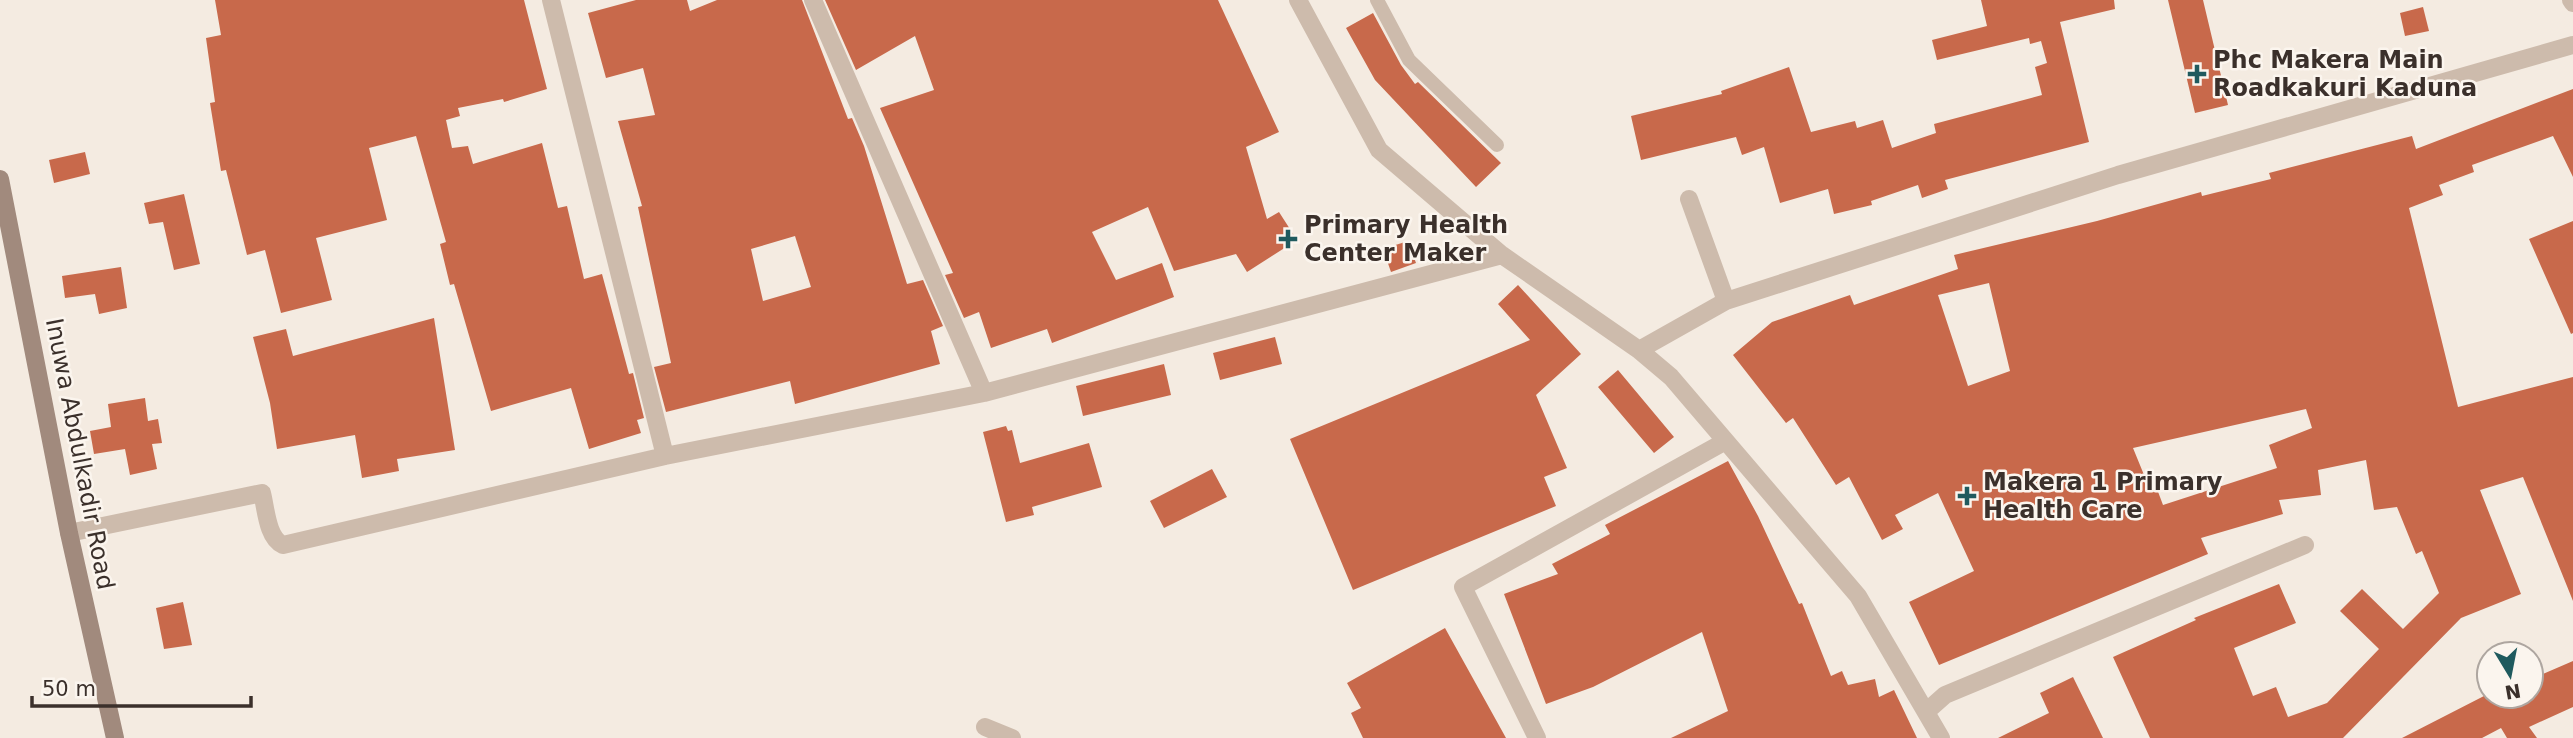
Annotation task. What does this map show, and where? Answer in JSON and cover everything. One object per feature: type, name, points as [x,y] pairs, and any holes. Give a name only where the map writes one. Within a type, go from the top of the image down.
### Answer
[{"type":"main road","name":"Inuwa Abdulkadir Road","points":[[0,179],[69,533],[115,738]]},
{"type":"street","points":[[551,0],[665,456]]},
{"type":"street","points":[[813,0],[984,393]]},
{"type":"street","points":[[1298,0],[1379,150],[1503,255],[1639,351],[1671,377],[1858,596],[1941,738]]},
{"type":"street","points":[[1639,351],[1726,301],[2118,175],[2573,45]]},
{"type":"street","points":[[1689,200],[1726,301]]},
{"type":"street","points":[[69,533],[262,493],[271,531],[278,543],[283,545],[665,456],[984,393],[1503,255]]},
{"type":"street","points":[[1537,738],[1464,587],[1724,442]]},
{"type":"street","points":[[1927,711],[1945,695],[2305,545]]},
{"type":"street","points":[[985,727],[1012,738]]},
{"type":"lane","points":[[1377,0],[1409,60],[1497,145]]},
{"type":"building","points":[[215,0],[524,0],[547,89],[504,102],[503,99],[458,108],[460,116],[446,120],[452,148],[468,146],[473,164],[542,143],[558,208],[567,206],[584,279],[602,274],[629,374],[633,373],[644,418],[637,420],[641,433],[589,449],[571,388],[491,411],[454,284],[450,285],[440,244],[446,242],[416,136],[369,148],[387,220],[316,238],[332,300],[281,313],[265,250],[247,255],[226,170],[221,171],[210,103],[215,102],[206,38],[221,35]]},
{"type":"building","points":[[636,0],[687,0],[690,11],[717,0],[802,0],[848,119],[852,118],[864,146],[907,284],[923,280],[943,326],[931,331],[940,364],[795,404],[790,381],[666,412],[654,367],[671,363],[638,207],[642,206],[618,121],[655,115],[643,68],[606,78],[588,13]],"holes":[[[795,236],[811,287],[763,301],[751,249]]]},
{"type":"building","points":[[825,0],[1218,0],[1279,132],[1246,147],[1267,219],[1279,212],[1297,240],[1247,272],[1236,254],[1174,271],[1148,207],[1092,232],[1116,280],[1162,263],[1174,297],[1052,343],[1047,329],[991,348],[979,312],[964,318],[945,275],[953,273],[880,108],[934,90],[915,36],[856,70]]},
{"type":"building","points":[[1981,0],[2114,0],[2115,9],[2060,22],[2089,142],[1945,180],[1948,189],[1922,198],[1918,185],[1871,201],[1872,205],[1834,214],[1828,189],[1780,203],[1764,147],[1742,155],[1736,137],[1641,160],[1631,116],[1722,94],[1721,91],[1789,67],[1811,132],[1855,121],[1857,128],[1883,120],[1892,148],[1936,133],[1934,124],[2042,95],[2035,67],[2047,63],[2041,41],[2030,44],[2029,38],[1937,60],[1932,40],[1987,26]]},
{"type":"building","points":[[2168,0],[2203,0],[2228,105],[2195,113]]},
{"type":"building","points":[[2423,7],[2429,31],[2405,36],[2400,13]]},
{"type":"building","points":[[1373,13],[1401,65],[1415,84],[1418,82],[1501,163],[1476,187],[1375,80],[1346,28]]},
{"type":"building","points":[[2573,89],[2573,177],[2553,136],[2472,165],[2474,172],[2439,185],[2443,195],[2409,208],[2458,407],[2573,377],[2573,601],[2523,477],[2480,490],[2521,594],[2461,618],[2343,738],[2150,738],[2113,657],[2196,620],[2194,618],[2279,584],[2296,623],[2234,648],[2253,696],[2276,687],[2288,717],[2327,703],[2379,649],[2340,611],[2362,589],[2403,629],[2439,593],[2422,551],[2416,554],[2397,507],[2374,510],[2366,460],[2318,470],[2321,495],[2279,500],[2283,514],[2201,538],[2208,554],[1939,665],[1909,602],[1974,571],[1938,493],[1895,515],[1903,529],[1882,540],[1849,477],[1836,485],[1793,418],[1786,423],[1733,355],[1772,322],[1850,295],[1854,305],[1958,269],[1954,255],[2097,221],[2201,192],[2202,196],[2271,179],[2269,173],[2412,136],[2416,149]],"holes":[[[1989,283],[2010,371],[1968,386],[1938,295]],[[2306,409],[2312,428],[2269,445],[2277,468],[2163,505],[2157,489],[2151,492],[2133,448]]]},
{"type":"building","points":[[85,152],[90,174],[54,183],[49,160]]},
{"type":"building","points":[[184,194],[200,264],[174,270],[163,222],[149,224],[144,203]]},
{"type":"building","points":[[2573,221],[2573,333],[2571,334],[2529,239]]},
{"type":"building","points":[[1408,241],[1416,263],[1391,272],[1383,249]]},
{"type":"building","points":[[121,267],[127,308],[99,314],[95,294],[65,298],[62,276]]},
{"type":"building","points":[[1518,285],[1581,354],[1536,395],[1567,468],[1544,477],[1556,506],[1353,590],[1290,439],[1530,340],[1498,304]]},
{"type":"building","points":[[434,318],[455,450],[397,459],[399,471],[362,478],[355,435],[277,449],[270,403],[253,337],[286,329],[293,356]]},
{"type":"building","points":[[1275,337],[1282,364],[1220,380],[1213,353]]},
{"type":"building","points":[[1164,364],[1171,395],[1083,416],[1076,386]]},
{"type":"building","points":[[1618,370],[1674,437],[1654,453],[1598,387]]},
{"type":"building","points":[[145,398],[148,421],[158,419],[162,443],[152,444],[157,469],[130,475],[125,449],[94,454],[90,431],[111,427],[108,404]]},
{"type":"building","points":[[1006,426],[1008,431],[1012,430],[1020,463],[1089,443],[1102,487],[1032,507],[1034,515],[1006,522],[983,432]]},
{"type":"building","points":[[1728,461],[1758,516],[1799,604],[1802,603],[1831,676],[1842,671],[1848,685],[1875,679],[1879,697],[1894,690],[1917,738],[1671,738],[1728,711],[1702,632],[1593,687],[1546,704],[1504,594],[1558,574],[1552,564],[1610,534],[1605,525]]},
{"type":"building","points":[[1212,469],[1227,497],[1164,528],[1150,501]]},
{"type":"building","points":[[183,602],[192,645],[164,649],[156,608]]},
{"type":"building","points":[[1445,628],[1506,738],[1363,738],[1351,713],[1361,708],[1347,683]]},
{"type":"building","points":[[2573,661],[2573,707],[2529,727],[2537,738],[2507,738],[2501,728],[2482,738],[2402,738],[2475,701],[2475,710],[2545,710],[2545,673]]},
{"type":"building","points":[[2073,677],[2103,738],[1998,738],[2049,713],[2040,693]]},
{"type":"place","name":"Phc Makera Main Roadkakuri Kaduna","points":[[2197,74]]},
{"type":"place","name":"Primary Health Center Maker","points":[[1288,239]]},
{"type":"place","name":"Makera 1 Primary Health Care","points":[[1967,496]]}]
